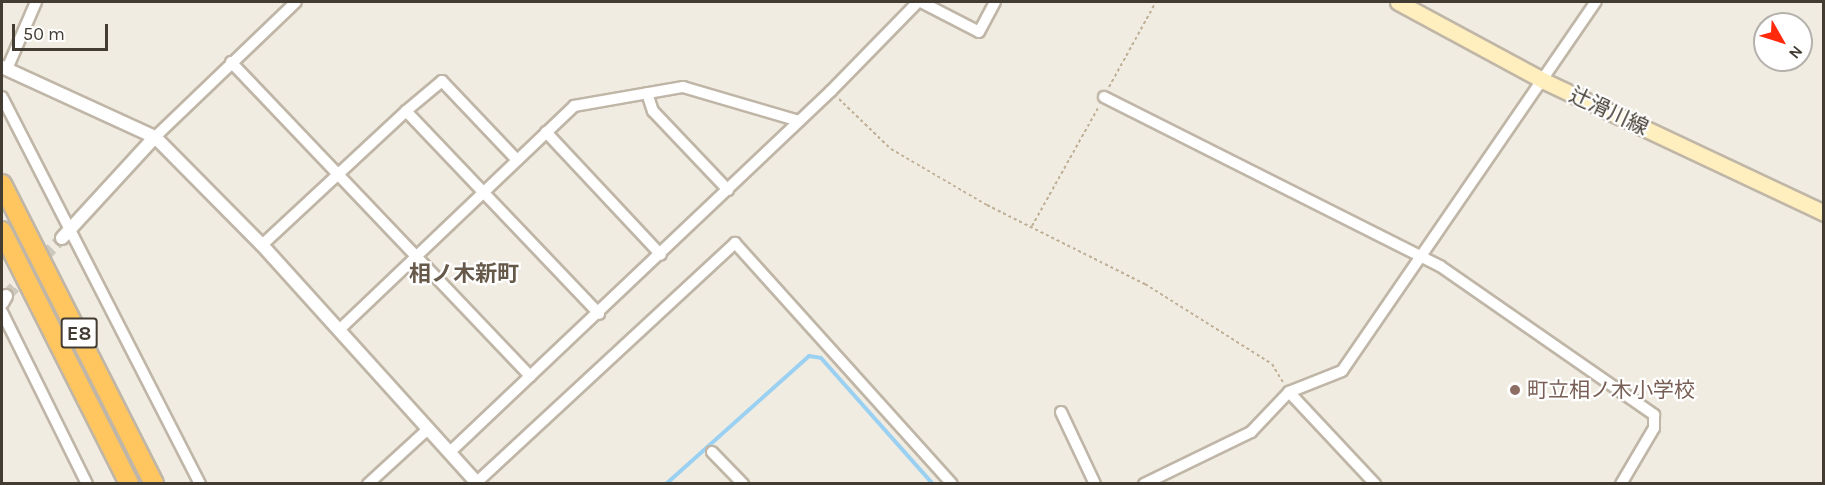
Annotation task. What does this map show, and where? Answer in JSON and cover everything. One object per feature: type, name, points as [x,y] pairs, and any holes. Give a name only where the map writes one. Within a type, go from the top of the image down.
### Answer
[{"type":"highway","name":"E8","points":[[2,184],[154,483]]},
{"type":"highway","name":"E8","points":[[2,231],[129,483]]},
{"type":"main road","name":"辻滑川線","points":[[1398,2],[1544,81],[1824,213]]},
{"type":"street","points":[[36,2],[4,68],[155,137],[262,245],[478,483],[735,243],[952,483]]},
{"type":"street","points":[[66,235],[155,137],[296,2]]},
{"type":"street","points":[[450,452],[661,255],[920,2],[979,32],[995,2]]},
{"type":"street","points":[[1144,483],[1251,432],[1289,392],[1342,371],[1423,259],[1596,2]]},
{"type":"street","points":[[231,62],[341,172],[530,376]]},
{"type":"street","points":[[262,245],[406,111],[442,81],[517,160]]},
{"type":"street","points":[[339,330],[574,106],[683,87],[799,121]]},
{"type":"street","points":[[647,93],[653,111],[728,190]]},
{"type":"street","points":[[2,97],[66,235],[200,483]]},
{"type":"street","points":[[1104,97],[1423,259],[1654,415],[1654,428],[1621,483]]},
{"type":"street","points":[[406,111],[481,194],[599,314]]},
{"type":"street","points":[[546,132],[661,255]]},
{"type":"street","points":[[2,312],[87,483]]},
{"type":"street","points":[[1289,392],[1375,483]]},
{"type":"street","points":[[1061,412],[1095,483]]},
{"type":"street","points":[[368,483],[428,429]]},
{"type":"street","points":[[712,452],[743,483]]},
{"type":"path","points":[[1032,226],[1156,2]]},
{"type":"path","points":[[831,91],[891,149],[1032,226],[1146,284],[1272,364],[1289,392]]},
{"type":"waterway","points":[[666,484],[809,356],[821,358],[933,484]]},
{"type":"tunnel","points":[[6,296],[62,238]]},
{"type":"place","name":"町立相ノ木小学校","points":[[1515,390]]},
{"type":"district","name":"相ノ木新町","points":[[464,275]]}]
